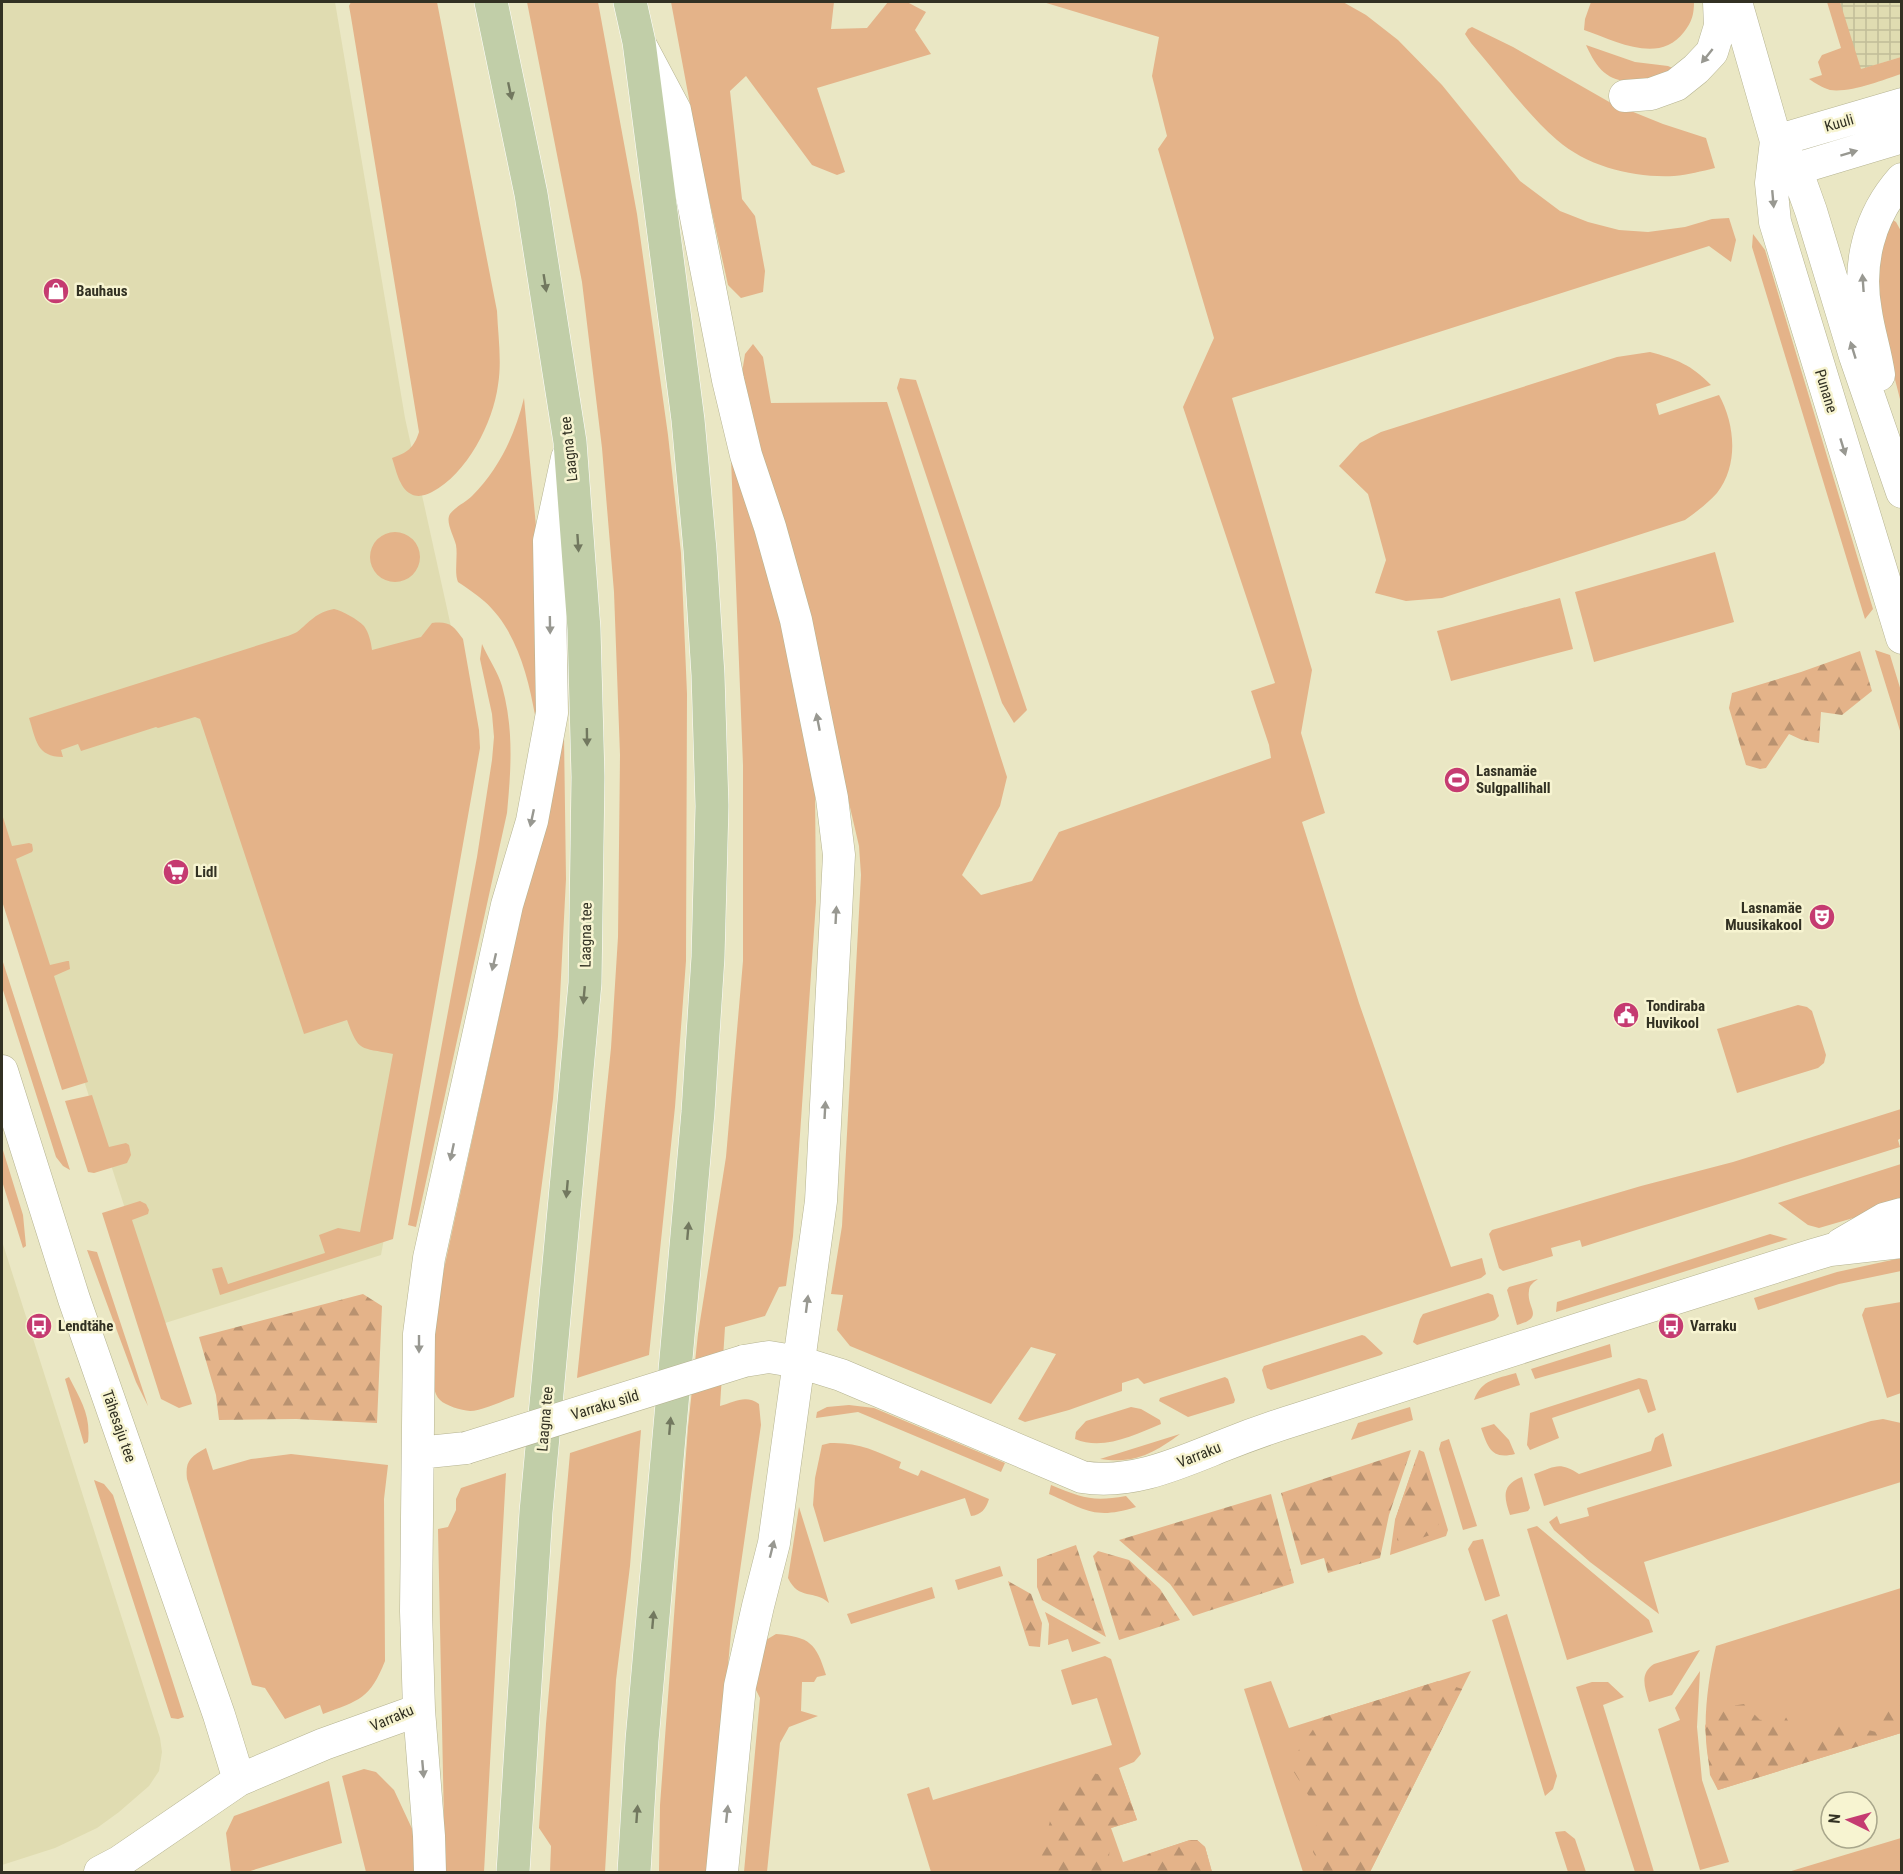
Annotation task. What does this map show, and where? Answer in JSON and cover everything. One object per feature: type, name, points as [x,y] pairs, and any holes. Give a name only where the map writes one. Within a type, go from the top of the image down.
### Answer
[{"type":"main road","name":"Laagna tee","points":[[491,2],[531,194],[570,442],[584,629],[588,777],[585,983],[536,1512],[513,1872]]},
{"type":"main road","points":[[630,2],[639,42],[689,432],[708,675],[712,806],[708,957],[698,1112],[642,1740],[634,1872]]},
{"type":"street","points":[[1625,96],[1651,94],[1676,85],[1696,69],[1712,52],[1720,26],[1719,2]]},
{"type":"street","name":"Punane","points":[[1736,2],[1776,141],[1796,169],[1855,356],[1897,478]]},
{"type":"street","points":[[639,42],[675,110],[728,380],[746,455],[770,527],[796,620],[832,798],[839,855],[820,1201],[774,1543],[740,1686],[722,1872]]},
{"type":"street","name":"Kuuli","points":[[1776,141],[1902,104]]},
{"type":"street","name":"Kuuli","points":[[1796,169],[1902,137]]},
{"type":"street","name":"Punane","points":[[1776,141],[1771,183],[1774,222],[1902,638]]},
{"type":"street","points":[[1897,478],[1875,349],[1866,312],[1862,274],[1868,237],[1883,202],[1902,179]]},
{"type":"street","name":"Varraku","points":[[100,1872],[119,1862],[239,1780],[324,1744],[419,1710],[416,1611],[419,1334],[429,1258],[507,905],[532,821],[552,713],[549,541],[570,442]]},
{"type":"street","name":"Tähesaju tee","points":[[2,1071],[74,1299],[207,1681],[239,1780]]},
{"type":"street","name":"Varraku","points":[[1830,1250],[1884,1219],[1902,1214]]},
{"type":"street","name":"Varraku","points":[[744,1361],[769,1357],[800,1362],[841,1375],[1082,1477],[1099,1480],[1117,1479],[1167,1468],[1259,1431],[1830,1250],[1902,1242]]},
{"type":"street","name":"Varraku sild","points":[[418,1453],[466,1448],[744,1361]]},
{"type":"street","points":[[419,1710],[430,1872]]},
{"type":"shaded area","points":[[2,2],[335,2],[405,418],[476,740],[381,1255],[162,1324],[2,825]]},
{"type":"shaded area","points":[[1839,2],[1901,2],[1901,57],[1859,70]]},
{"type":"shaded area","points":[[2,1241],[160,1738],[162,1752],[159,1771],[149,1786],[97,1828],[55,1848],[2,1865]]},
{"type":"green space","points":[[351,2],[437,2],[497,311],[499,376],[495,400],[484,431],[467,460],[456,473],[445,484],[422,496],[416,496],[407,491],[398,478],[392,458],[409,449],[419,432],[349,6]]},
{"type":"green space","points":[[527,2],[598,2],[637,214],[668,435],[681,553],[687,694],[686,961],[675,1107],[649,1355],[577,1378],[611,1048],[618,937],[620,755],[614,592],[602,448],[582,282]]},
{"type":"green space","points":[[671,2],[834,2],[831,29],[867,28],[888,2],[907,2],[926,12],[915,30],[931,54],[817,88],[845,172],[837,175],[812,165],[746,76],[730,91],[742,199],[755,216],[765,271],[763,292],[741,298],[728,285],[700,158]]},
{"type":"green space","points":[[1043,2],[1343,2],[1366,15],[1398,40],[1442,85],[1520,181],[1560,211],[1588,222],[1619,230],[1648,232],[1685,227],[1712,219],[1729,218],[1736,240],[1731,262],[1709,246],[1232,398],[1312,670],[1301,733],[1325,813],[1302,822],[1359,1003],[1451,1267],[1482,1258],[1486,1274],[1481,1278],[1144,1384],[1138,1378],[1122,1383],[1122,1391],[1069,1410],[1025,1422],[1018,1419],[1056,1354],[1031,1347],[991,1404],[850,1346],[837,1330],[843,1295],[831,1294],[842,1226],[861,875],[859,846],[813,648],[750,427],[741,379],[745,354],[753,344],[763,357],[771,403],[887,402],[1007,777],[1000,806],[962,875],[981,895],[1032,881],[1059,832],[1271,758],[1269,745],[1251,691],[1275,683],[1183,407],[1214,338],[1158,149],[1167,136],[1152,76],[1159,37]]},
{"type":"green space","points":[[1591,2],[1694,2],[1694,10],[1689,25],[1674,42],[1650,49],[1637,48],[1584,30]]},
{"type":"green space","points":[[1827,2],[1840,2],[1861,69],[1901,57],[1901,74],[1847,90],[1830,90],[1809,79],[1822,75],[1818,62],[1822,55],[1841,48]]},
{"type":"green space","points":[[1472,27],[1513,47],[1611,103],[1706,138],[1715,168],[1679,175],[1643,175],[1597,164],[1569,149],[1534,118],[1471,43],[1465,34]]},
{"type":"green space","points":[[1586,45],[1635,62],[1668,66],[1677,70],[1645,80],[1615,79],[1596,63]]},
{"type":"green space","points":[[1890,218],[1896,222],[1901,231],[1901,403],[1875,301],[1874,273]]},
{"type":"green space","points":[[1753,234],[1765,250],[1873,609],[1865,619],[1752,247]]},
{"type":"green space","points":[[1650,352],[1683,364],[1697,372],[1711,385],[1656,404],[1659,415],[1719,395],[1729,419],[1732,457],[1729,470],[1717,493],[1705,504],[1685,520],[1442,598],[1406,601],[1375,593],[1386,560],[1368,494],[1339,466],[1360,443],[1381,432],[1617,357]]},
{"type":"green space","points":[[900,378],[916,380],[1027,710],[1014,723],[1002,703],[897,388]]},
{"type":"green space","points":[[524,398],[537,537],[541,687],[535,715],[529,685],[519,654],[504,625],[484,601],[458,582],[456,545],[449,521],[452,511],[482,486],[498,463],[511,438]]},
{"type":"green space","points":[[731,458],[776,599],[815,787],[816,902],[793,1236],[786,1286],[779,1287],[765,1316],[725,1327],[720,1406],[745,1399],[754,1401],[759,1404],[761,1425],[731,1633],[709,1872],[659,1872],[660,1805],[688,1427],[698,1334],[726,1157],[743,961],[743,765]]},
{"type":"green space","points":[[395,532],[404,534],[415,543],[420,557],[418,566],[409,577],[395,582],[386,580],[375,571],[370,557],[372,548],[381,537]]},
{"type":"green space","points":[[1715,552],[1734,622],[1594,662],[1575,592]]},
{"type":"green space","points":[[1560,598],[1573,649],[1451,681],[1437,631]]},
{"type":"green space","points":[[334,609],[364,626],[370,638],[372,650],[421,637],[432,623],[447,623],[453,627],[463,639],[480,748],[393,1239],[220,1295],[212,1269],[222,1267],[228,1284],[325,1253],[319,1235],[338,1228],[360,1232],[393,1054],[362,1047],[347,1020],[304,1034],[200,719],[195,717],[156,727],[81,751],[78,744],[61,750],[63,757],[47,754],[42,750],[38,745],[29,718],[290,635],[318,615]]},
{"type":"green space","points":[[482,644],[500,681],[506,702],[510,734],[507,813],[416,1227],[408,1225],[477,857],[492,760],[494,737],[492,714],[480,659]]},
{"type":"green space","points":[[1875,650],[1890,655],[1901,691],[1901,734]]},
{"type":"green space","points":[[1860,651],[1872,691],[1842,715],[1821,712],[1819,743],[1802,740],[1789,734],[1766,768],[1760,769],[1746,765],[1729,708],[1732,693]]},
{"type":"green space","points":[[560,736],[564,736],[566,879],[558,1036],[553,1099],[514,1397],[486,1408],[470,1411],[446,1404],[440,1400],[435,1391],[432,1360],[435,1323],[442,1278]]},
{"type":"green space","points":[[2,814],[12,846],[32,844],[32,852],[16,859],[50,965],[69,961],[70,969],[54,976],[88,1082],[62,1090],[2,901]]},
{"type":"green space","points":[[2,959],[70,1170],[63,1166],[56,1157],[2,987]]},
{"type":"green space","points":[[1798,1005],[1812,1011],[1826,1055],[1824,1063],[1818,1068],[1737,1093],[1717,1029]]},
{"type":"green space","points":[[92,1095],[109,1147],[126,1143],[129,1145],[131,1155],[127,1163],[94,1173],[88,1172],[65,1101]]},
{"type":"green space","points":[[1901,1109],[1901,1138],[1898,1140],[1900,1147],[1582,1247],[1580,1240],[1551,1248],[1553,1256],[1503,1271],[1499,1268],[1489,1234],[1492,1230],[1641,1186],[1733,1162]]},
{"type":"green space","points":[[2,1147],[23,1215],[26,1246],[23,1248],[2,1181]]},
{"type":"green space","points":[[1901,1164],[1901,1204],[1819,1228],[1808,1225],[1778,1203]]},
{"type":"green space","points":[[140,1201],[146,1204],[148,1214],[132,1220],[192,1404],[179,1408],[161,1399],[102,1213]]},
{"type":"green space","points":[[1770,1234],[1788,1239],[1556,1312],[1557,1302]]},
{"type":"green space","points":[[87,1250],[97,1252],[148,1406],[136,1382]]},
{"type":"green space","points":[[1901,1258],[1901,1271],[1839,1284],[1758,1310],[1754,1298],[1837,1272]]},
{"type":"green space","points":[[1538,1279],[1529,1289],[1533,1315],[1531,1319],[1517,1325],[1507,1290],[1509,1287]]},
{"type":"green space","points":[[1488,1293],[1493,1295],[1499,1316],[1495,1320],[1417,1345],[1413,1342],[1423,1314]]},
{"type":"green space","points":[[363,1294],[382,1306],[377,1423],[296,1419],[219,1420],[216,1395],[199,1337]]},
{"type":"green space","points":[[1901,1302],[1901,1393],[1887,1398],[1862,1315],[1865,1308]]},
{"type":"green space","points":[[1362,1335],[1383,1353],[1271,1390],[1267,1388],[1262,1370],[1264,1366]]},
{"type":"green space","points":[[1610,1344],[1612,1357],[1535,1379],[1531,1369]]},
{"type":"green space","points":[[1516,1373],[1520,1385],[1474,1400],[1486,1384]]},
{"type":"green space","points":[[69,1377],[81,1401],[88,1424],[88,1442],[84,1444],[65,1379]]},
{"type":"green space","points":[[1225,1377],[1228,1379],[1234,1403],[1188,1417],[1159,1401],[1160,1398]]},
{"type":"green space","points":[[1639,1378],[1647,1380],[1656,1410],[1648,1413],[1639,1389],[1552,1418],[1559,1438],[1530,1450],[1527,1445],[1530,1413]]},
{"type":"green space","points":[[849,1405],[874,1408],[1005,1463],[1001,1472],[858,1412],[816,1418],[817,1412],[827,1407]]},
{"type":"green space","points":[[1131,1407],[1141,1409],[1160,1420],[1161,1424],[1129,1437],[1107,1442],[1096,1443],[1075,1439],[1076,1432],[1086,1421]]},
{"type":"green space","points":[[1410,1407],[1413,1420],[1351,1440],[1358,1423]]},
{"type":"green space","points":[[1883,1419],[1901,1423],[1901,1482],[1644,1562],[1659,1614],[1590,1562],[1554,1530],[1549,1522],[1557,1516],[1560,1524],[1589,1516],[1587,1508]]},
{"type":"green space","points":[[1494,1424],[1509,1440],[1515,1454],[1501,1455],[1489,1446],[1481,1428]]},
{"type":"green space","points":[[641,1430],[630,1566],[616,1680],[605,1872],[550,1872],[551,1846],[539,1828],[570,1453]]},
{"type":"green space","points":[[1663,1433],[1672,1466],[1544,1506],[1534,1474],[1561,1466],[1579,1474],[1651,1451],[1655,1438]]},
{"type":"green space","points":[[1180,1434],[1143,1456],[1123,1460],[1100,1459]]},
{"type":"green space","points":[[1449,1439],[1477,1526],[1463,1530],[1439,1449],[1441,1442]]},
{"type":"green space","points":[[849,1444],[875,1451],[901,1462],[899,1468],[918,1476],[921,1470],[989,1499],[988,1503],[980,1513],[971,1516],[965,1498],[824,1542],[813,1505],[815,1478],[822,1445]]},
{"type":"green space","points":[[206,1448],[213,1470],[251,1459],[291,1454],[388,1465],[384,1499],[385,1661],[369,1691],[355,1701],[323,1714],[320,1705],[285,1719],[265,1688],[252,1685],[187,1479],[190,1460]]},
{"type":"green space","points":[[1411,1450],[1389,1515],[1380,1558],[1328,1573],[1324,1558],[1301,1565],[1281,1493]]},
{"type":"green space","points":[[1419,1450],[1424,1452],[1448,1530],[1446,1536],[1390,1555],[1395,1520]]},
{"type":"green space","points":[[1416,1459],[1422,1460],[1441,1515],[1436,1533],[1398,1546],[1395,1520]]},
{"type":"green space","points":[[506,1473],[484,1872],[445,1872],[438,1529],[448,1527],[456,1510],[456,1499],[461,1488]]},
{"type":"green space","points":[[1522,1477],[1530,1508],[1528,1511],[1510,1515],[1506,1503],[1507,1488]]},
{"type":"green space","points":[[94,1480],[104,1484],[113,1495],[184,1717],[171,1718]]},
{"type":"green space","points":[[1051,1485],[1088,1498],[1104,1499],[1126,1496],[1136,1507],[1110,1513],[1082,1509],[1049,1494]]},
{"type":"green space","points":[[1271,1494],[1294,1583],[1193,1616],[1170,1584],[1119,1540]]},
{"type":"green space","points":[[799,1507],[829,1603],[818,1596],[797,1590],[788,1578]]},
{"type":"green space","points":[[1537,1526],[1649,1620],[1653,1632],[1567,1660],[1527,1529]]},
{"type":"green space","points":[[1483,1539],[1500,1596],[1485,1601],[1468,1549],[1473,1541]]},
{"type":"green space","points":[[1076,1545],[1106,1637],[1042,1600],[1037,1587],[1037,1559]]},
{"type":"green space","points":[[1098,1551],[1129,1560],[1160,1589],[1180,1620],[1119,1640],[1093,1556]]},
{"type":"green space","points":[[1000,1566],[1003,1576],[958,1590],[955,1580]]},
{"type":"green space","points":[[1008,1581],[1031,1594],[1042,1623],[1040,1647],[1029,1646]]},
{"type":"green space","points":[[932,1587],[935,1598],[851,1624],[847,1614]]},
{"type":"green space","points":[[1901,1588],[1901,1733],[1718,1790],[1708,1757],[1706,1738],[1707,1699],[1716,1646]]},
{"type":"green space","points":[[1045,1612],[1101,1643],[1072,1652],[1068,1639],[1048,1645],[1049,1624]]},
{"type":"green space","points":[[1507,1614],[1557,1776],[1553,1789],[1545,1796],[1492,1620]]},
{"type":"green space","points":[[776,1634],[797,1637],[810,1644],[819,1656],[826,1675],[817,1677],[814,1682],[802,1682],[801,1711],[818,1716],[789,1727],[780,1743],[767,1872],[744,1872],[760,1698],[754,1686],[766,1640]]},
{"type":"green space","points":[[1700,1650],[1672,1695],[1649,1702],[1644,1681],[1649,1668],[1654,1664]]},
{"type":"green space","points":[[1105,1656],[1111,1659],[1141,1754],[1134,1762],[1119,1768],[1137,1820],[1111,1828],[1123,1862],[1190,1840],[1197,1840],[1205,1847],[1212,1872],[931,1872],[907,1794],[929,1787],[933,1800],[1112,1745],[1097,1698],[1072,1705],[1061,1670]]},
{"type":"green space","points":[[1471,1671],[1370,1872],[1303,1872],[1244,1689],[1271,1681],[1289,1728]]},
{"type":"green space","points":[[1700,1671],[1697,1727],[1702,1780],[1729,1862],[1700,1870],[1658,1729],[1680,1720],[1675,1708]]},
{"type":"green space","points":[[1438,1681],[1462,1689],[1370,1872],[1324,1872],[1313,1852],[1318,1811],[1289,1764],[1321,1718]]},
{"type":"green space","points":[[1592,1682],[1608,1682],[1624,1697],[1603,1705],[1654,1872],[1635,1872],[1576,1687]]},
{"type":"green space","points":[[1901,1688],[1901,1733],[1718,1790],[1710,1775],[1705,1726],[1713,1709],[1744,1704],[1760,1720],[1783,1712],[1803,1747],[1838,1722],[1876,1732]]},
{"type":"green space","points":[[364,1769],[376,1772],[394,1790],[415,1835],[416,1872],[366,1872],[342,1776]]},
{"type":"green space","points":[[1093,1773],[1123,1780],[1137,1820],[1111,1828],[1108,1872],[1054,1872],[1041,1857],[1053,1809]]},
{"type":"green space","points":[[329,1781],[342,1843],[247,1872],[231,1872],[226,1833],[234,1816]]},
{"type":"green space","points":[[1565,1831],[1575,1839],[1586,1872],[1568,1872],[1555,1832]]},
{"type":"green space","points":[[1901,1838],[1901,1872],[1788,1872],[1861,1850],[1879,1850],[1879,1845]]},
{"type":"green space","points":[[1190,1840],[1197,1840],[1205,1847],[1212,1872],[1134,1871],[1148,1854]]},
{"type":"place","name":"Bauhaus","points":[[56,291]]},
{"type":"place","name":"Lasnamäe Sulgpallihall","points":[[1457,780]]},
{"type":"place","name":"Lidl","points":[[176,872]]},
{"type":"place","name":"Lasnamäe Muusikakool","points":[[1822,917]]},
{"type":"place","name":"Tondiraba Huvikool","points":[[1626,1015]]},
{"type":"place","name":"Lendtähe","points":[[39,1326]]},
{"type":"place","name":"Varraku","points":[[1671,1326]]}]
